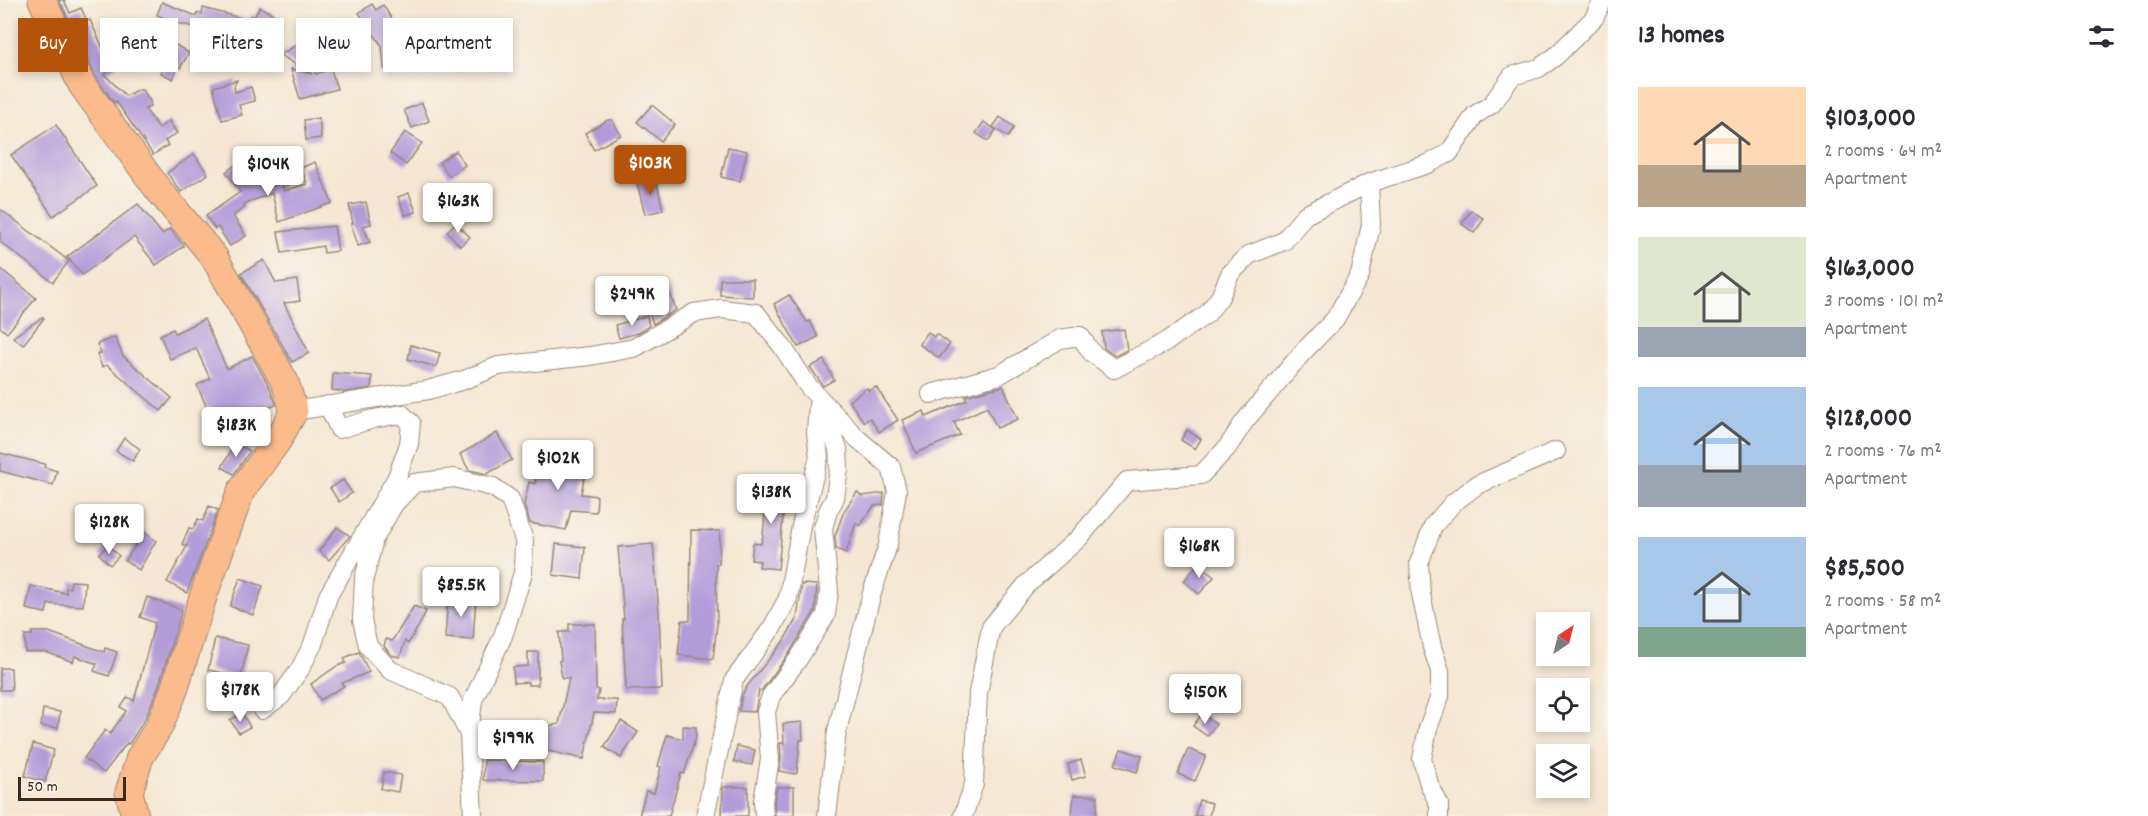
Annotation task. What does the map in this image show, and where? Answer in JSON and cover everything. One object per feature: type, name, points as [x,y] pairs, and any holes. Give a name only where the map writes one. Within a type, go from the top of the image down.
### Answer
[{"type":"highway","points":[[42,0],[82,85],[157,188],[214,257],[285,382],[294,411],[278,440],[241,491],[203,597],[173,693],[159,727],[140,757],[129,792],[135,816]]},
{"type":"street","points":[[931,394],[999,375],[1060,339],[1080,336],[1092,353],[1114,369],[1166,342],[1207,314],[1220,297],[1230,274],[1249,255],[1284,241],[1305,215],[1369,183],[1428,164],[1449,153],[1475,115],[1492,104],[1512,76],[1539,68],[1556,56],[1594,18],[1603,0]]},
{"type":"street","points":[[963,816],[974,784],[978,693],[991,627],[1027,584],[1079,538],[1127,481],[1201,475],[1227,447],[1244,422],[1295,361],[1335,319],[1360,275],[1371,225],[1369,183]]},
{"type":"street","points":[[294,411],[428,390],[464,380],[498,366],[590,356],[634,348],[694,313],[721,309],[756,313],[782,346],[808,386],[858,439],[891,467],[897,491],[888,545],[871,596],[837,731],[827,816]]},
{"type":"street","points":[[705,816],[734,680],[772,628],[788,598],[801,526],[819,456],[816,434],[818,397]]},
{"type":"street","points":[[764,816],[763,801],[770,759],[766,712],[771,696],[799,658],[826,615],[829,591],[823,528],[835,498],[839,468],[837,449],[818,397]]},
{"type":"street","points":[[328,405],[339,429],[373,419],[402,414],[411,423],[409,444],[374,539],[364,579],[362,620],[368,646],[390,670],[450,696],[469,734]]},
{"type":"street","points":[[1439,816],[1439,804],[1429,784],[1422,759],[1428,728],[1440,696],[1440,671],[1420,594],[1419,563],[1433,526],[1453,502],[1477,485],[1556,451]]},
{"type":"street","points":[[262,710],[281,696],[300,669],[313,644],[328,596],[397,477]]},
{"type":"street","points":[[374,539],[394,504],[414,483],[454,478],[493,487],[510,499],[524,540],[523,573],[503,636],[473,700],[469,734],[473,816]]},
{"type":"building","points":[[59,0],[64,0],[70,13],[81,8],[86,18],[68,18]]},
{"type":"building","points":[[162,2],[196,16],[197,13],[202,14],[203,8],[240,18],[190,18],[190,26],[178,23],[178,18],[164,18],[157,15]]},
{"type":"building","points":[[372,4],[376,10],[383,5],[391,18],[383,18],[383,58],[382,46],[371,30],[371,18],[362,18],[359,13]]},
{"type":"building","points":[[260,7],[275,15],[273,18],[249,18],[251,15],[254,17]]},
{"type":"building","points":[[90,20],[100,42],[100,72],[107,72],[104,74],[126,96],[142,89],[150,101],[150,106],[145,109],[159,128],[169,121],[177,133],[165,141],[168,145],[153,155],[116,101],[114,103],[96,77],[88,60],[88,21]]},
{"type":"building","points":[[296,45],[296,64],[284,57],[284,53]]},
{"type":"building","points":[[178,46],[189,53],[180,68],[178,67]]},
{"type":"building","points":[[291,69],[312,74],[309,72],[316,74],[332,72],[337,89],[300,99]]},
{"type":"building","points":[[161,72],[176,72],[173,79]]},
{"type":"building","points":[[237,80],[234,86],[235,92],[251,87],[255,101],[239,105],[242,115],[222,120],[213,87]]},
{"type":"building","points":[[422,103],[429,121],[412,128],[404,110]]},
{"type":"building","points":[[652,105],[675,124],[661,141],[637,122]]},
{"type":"building","points":[[1000,117],[1014,127],[1008,137],[993,127]]},
{"type":"building","points":[[319,118],[321,138],[306,140],[304,120]]},
{"type":"building","points":[[612,120],[621,135],[594,150],[585,133]]},
{"type":"building","points":[[984,122],[996,130],[988,141],[976,133]]},
{"type":"building","points":[[56,125],[97,186],[53,216],[11,155]]},
{"type":"building","points":[[405,132],[422,143],[406,165],[390,153]]},
{"type":"building","points":[[728,147],[747,151],[740,181],[721,177]]},
{"type":"building","points":[[456,151],[465,165],[449,176],[439,162]]},
{"type":"building","points":[[194,154],[208,174],[181,192],[167,173]]},
{"type":"building","points":[[241,161],[251,175],[275,166],[284,191],[307,184],[301,168],[315,162],[332,203],[279,222],[272,193],[244,204],[245,207],[233,216],[246,236],[230,246],[218,227],[215,229],[206,216],[240,192],[226,172]]},
{"type":"building","points":[[656,179],[663,210],[645,214],[637,183]]},
{"type":"building","points":[[409,193],[416,212],[405,215],[398,197]]},
{"type":"building","points":[[366,202],[371,224],[363,226],[370,242],[358,246],[351,224],[353,223],[349,205]]},
{"type":"building","points":[[138,204],[162,234],[170,229],[184,246],[156,265],[134,237],[82,275],[67,257]]},
{"type":"building","points":[[0,209],[69,261],[53,282],[0,242]]},
{"type":"building","points":[[1471,210],[1484,219],[1474,233],[1462,224]]},
{"type":"building","points":[[456,223],[470,237],[460,246],[447,231]]},
{"type":"building","points":[[334,226],[338,251],[324,253],[323,246],[282,253],[278,232]]},
{"type":"building","points":[[264,260],[276,283],[297,280],[300,301],[284,303],[309,353],[292,362],[241,273]]},
{"type":"building","points":[[0,268],[36,298],[7,333],[0,327]]},
{"type":"building","points":[[720,279],[753,279],[753,297],[720,295]]},
{"type":"building","points":[[659,288],[661,295],[669,291],[676,310],[653,324],[643,294]]},
{"type":"building","points":[[789,295],[807,322],[810,321],[818,337],[798,347],[774,304]]},
{"type":"building","points":[[647,316],[649,326],[638,333],[619,338],[615,325]]},
{"type":"building","points":[[43,317],[23,345],[13,337]]},
{"type":"building","points":[[204,319],[227,369],[252,356],[270,388],[276,405],[251,414],[250,410],[213,420],[214,408],[207,408],[197,385],[210,379],[196,348],[170,359],[160,335],[173,329],[175,333]]},
{"type":"building","points":[[1124,329],[1127,350],[1115,356],[1104,348],[1102,332]]},
{"type":"building","points":[[928,332],[934,337],[936,334],[950,344],[939,358],[919,344]]},
{"type":"building","points":[[115,337],[123,356],[172,398],[161,411],[107,365],[102,367],[97,354],[101,353],[97,344]]},
{"type":"building","points":[[411,345],[440,353],[436,367],[408,359]]},
{"type":"building","points":[[824,360],[834,380],[823,386],[810,367]]},
{"type":"building","points":[[333,373],[372,376],[371,388],[345,392],[332,390]]},
{"type":"building","points":[[1003,386],[1018,419],[997,428],[987,407],[954,422],[960,435],[916,453],[902,420],[924,411],[926,417],[967,400],[965,396]]},
{"type":"building","points":[[876,387],[898,420],[879,432],[870,418],[864,422],[849,401],[867,388],[869,391]]},
{"type":"building","points":[[1187,430],[1201,439],[1195,449],[1181,440]]},
{"type":"building","points":[[497,433],[512,460],[487,474],[469,470],[460,454]]},
{"type":"building","points":[[124,438],[140,449],[133,461],[116,451]]},
{"type":"building","points":[[235,443],[250,451],[234,474],[222,467]]},
{"type":"building","points":[[561,446],[578,449],[576,460],[587,462],[581,494],[597,496],[596,512],[571,510],[566,530],[530,523],[524,505],[529,482],[535,484],[540,455],[558,459]]},
{"type":"building","points":[[0,453],[45,464],[44,467],[57,471],[53,485],[0,471]]},
{"type":"building","points":[[771,477],[787,478],[778,569],[759,567],[760,561],[751,560],[753,543],[761,544],[763,536],[765,513],[758,512],[759,498],[767,499]]},
{"type":"building","points":[[343,480],[352,493],[339,502],[330,488]]},
{"type":"building","points":[[857,492],[862,496],[884,493],[883,505],[874,506],[860,526],[856,523],[846,553],[836,549],[835,536],[844,511]]},
{"type":"building","points":[[209,506],[218,510],[187,593],[167,582],[187,546],[182,544],[189,528],[193,529],[198,519],[203,521]]},
{"type":"building","points":[[126,509],[138,518],[131,529],[119,521]]},
{"type":"building","points":[[337,527],[350,536],[329,560],[319,551]]},
{"type":"building","points":[[691,530],[720,531],[719,564],[716,564],[717,624],[713,659],[678,655],[682,620],[690,621]]},
{"type":"building","points":[[144,532],[156,541],[139,570],[125,561]]},
{"type":"building","points":[[556,544],[585,547],[582,579],[553,575]]},
{"type":"building","points":[[653,544],[662,689],[626,690],[622,619],[624,619],[618,547]]},
{"type":"building","points":[[108,545],[119,556],[110,565],[99,554]]},
{"type":"building","points":[[1198,564],[1214,577],[1199,594],[1184,581]]},
{"type":"building","points":[[240,578],[263,586],[253,615],[230,606]]},
{"type":"building","points":[[71,581],[85,582],[83,606],[48,604],[46,613],[26,609],[31,586],[66,593],[66,588],[70,588]]},
{"type":"building","points":[[802,584],[817,585],[815,611],[790,652],[761,691],[759,690],[755,712],[739,711],[742,695],[748,685],[783,642],[797,618]]},
{"type":"building","points":[[448,595],[476,597],[473,640],[445,638]]},
{"type":"building","points":[[147,597],[182,610],[158,688],[145,719],[129,744],[127,743],[104,773],[84,758],[105,730],[110,734],[126,711],[121,707],[128,697],[134,701],[155,623],[140,617]]},
{"type":"building","points":[[414,606],[426,611],[421,622],[408,644],[405,641],[400,657],[391,655],[384,646],[386,639],[392,641]]},
{"type":"building","points":[[569,624],[595,624],[596,689],[599,690],[597,700],[617,700],[616,714],[594,713],[584,759],[534,748],[531,729],[559,724],[569,678],[562,678],[559,661],[561,660],[559,632],[569,632]]},
{"type":"building","points":[[32,632],[49,632],[104,652],[105,648],[117,652],[109,676],[94,671],[97,664],[75,656],[73,662],[46,652],[25,652],[25,635],[32,635]]},
{"type":"building","points":[[215,638],[248,645],[241,677],[208,670]]},
{"type":"building","points":[[359,652],[369,672],[342,683],[344,686],[320,700],[311,684],[337,666],[346,663],[344,658]]},
{"type":"building","points":[[528,652],[538,652],[538,685],[528,685],[528,682],[514,683],[513,667],[528,666]]},
{"type":"building","points":[[0,668],[11,668],[12,690],[0,690]]},
{"type":"building","points":[[43,709],[60,712],[58,728],[41,726]]},
{"type":"building","points":[[242,713],[250,727],[239,733],[230,720]]},
{"type":"building","points":[[1202,714],[1216,724],[1207,736],[1193,726]]},
{"type":"building","points":[[621,721],[638,732],[621,758],[604,747]]},
{"type":"building","points":[[802,722],[803,740],[800,740],[797,773],[779,771],[780,743],[784,743],[783,724]]},
{"type":"building","points":[[683,726],[696,727],[696,737],[684,774],[681,773],[669,816],[639,816],[646,791],[654,793],[661,767],[658,766],[667,735],[683,739]]},
{"type":"building","points":[[33,744],[54,750],[45,782],[25,776]]},
{"type":"building","points":[[737,746],[755,750],[752,765],[734,762]]},
{"type":"building","points":[[1121,749],[1142,756],[1137,772],[1115,765]]},
{"type":"building","points":[[1188,749],[1206,756],[1195,781],[1178,774]]},
{"type":"building","points":[[484,760],[543,762],[543,781],[483,780]]},
{"type":"building","points":[[1081,760],[1086,776],[1072,780],[1068,764]]},
{"type":"building","points":[[384,772],[401,775],[398,792],[381,789]]},
{"type":"building","points":[[723,787],[748,787],[748,816],[722,816]]},
{"type":"building","points":[[777,787],[794,787],[794,816],[775,816],[774,802]]},
{"type":"building","points":[[1074,795],[1098,796],[1096,816],[1072,816]]},
{"type":"building","points":[[1199,800],[1212,803],[1209,816],[1195,816]]}]
